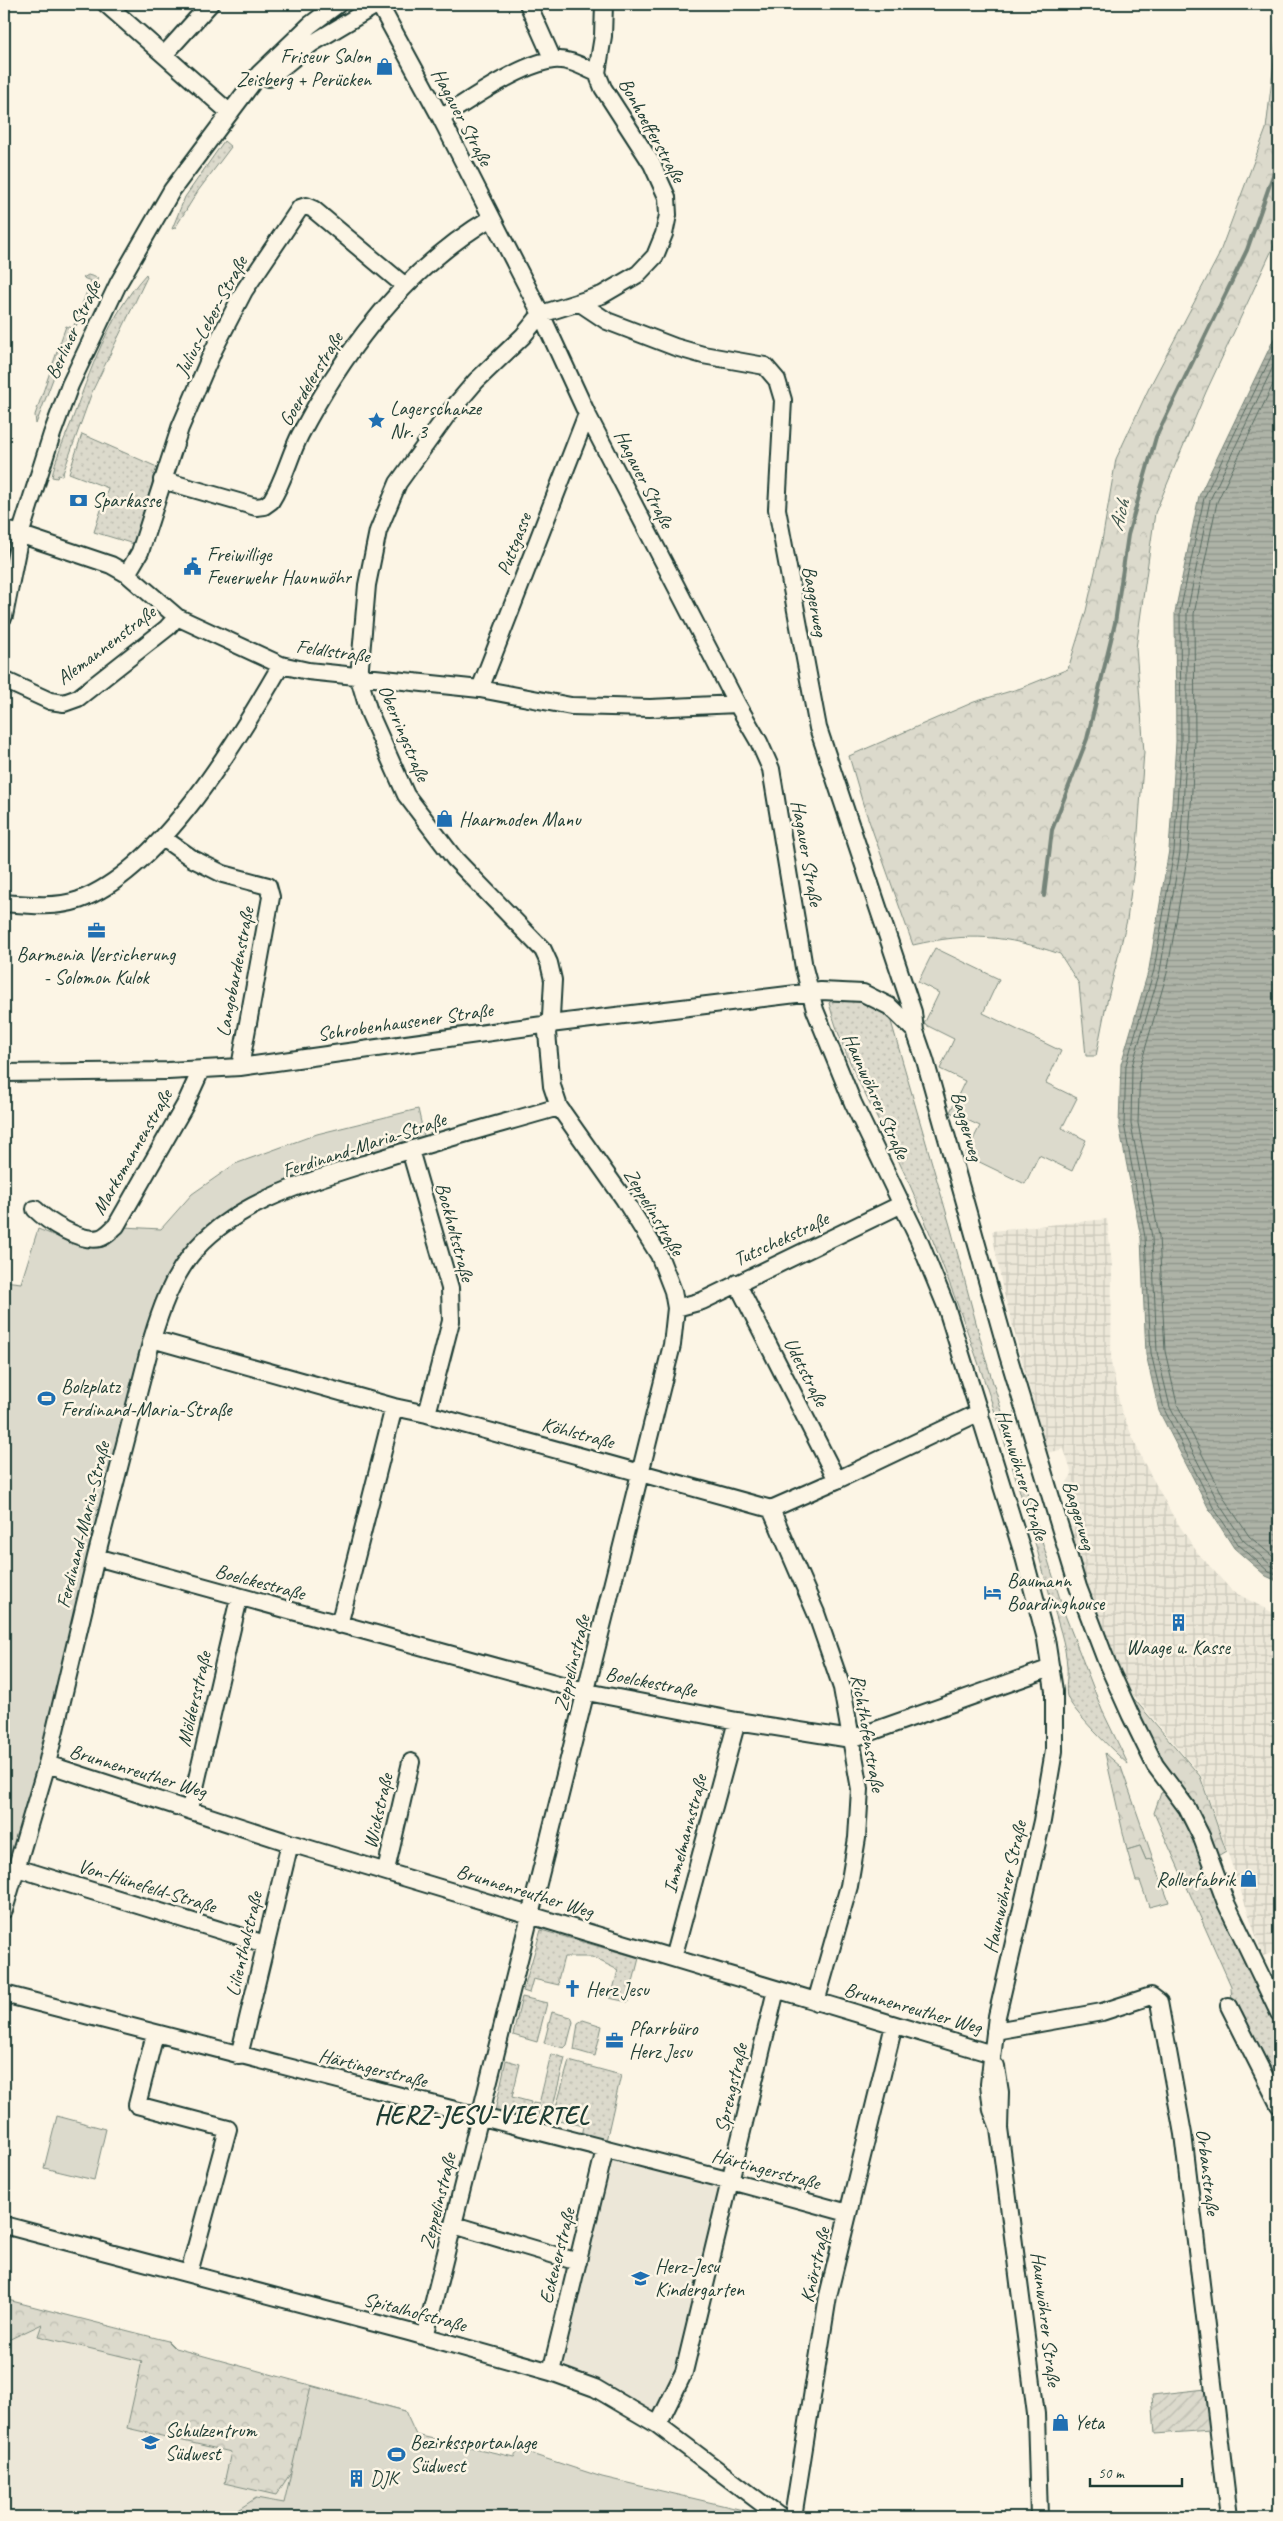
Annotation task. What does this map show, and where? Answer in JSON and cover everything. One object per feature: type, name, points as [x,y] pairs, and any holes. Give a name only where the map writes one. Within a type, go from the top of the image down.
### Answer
[{"type":"street","points":[[106,4],[230,112]]},
{"type":"street","points":[[164,55],[210,4]]},
{"type":"street","name":"Berliner Straße","points":[[4,616],[20,535],[70,385],[119,282],[172,190],[230,112],[247,93],[259,74],[283,50],[338,4]]},
{"type":"street","name":"Berliner Straße","points":[[247,93],[263,83],[311,44],[379,4]]},
{"type":"street","name":"Hagauer Straße","points":[[379,4],[441,118],[541,314],[587,414],[737,704],[759,742],[771,769],[810,993]]},
{"type":"street","points":[[441,118],[519,72],[553,60],[528,4]]},
{"type":"street","name":"Bonhoefferstraße","points":[[541,314],[602,295],[638,274],[655,256],[664,234],[668,215],[667,198],[652,164],[603,88],[597,73],[603,36],[604,4]]},
{"type":"street","name":"Bonhoefferstraße","points":[[553,60],[571,62],[597,73]]},
{"type":"street","name":"Julius-Leber-Straße","points":[[126,574],[140,552],[162,480],[185,415],[218,343],[244,291],[300,208],[306,206],[313,209],[405,286]]},
{"type":"street","name":"Goerdelerstraße","points":[[162,480],[256,507],[264,506],[271,501],[300,437],[334,375],[376,318],[405,286],[459,240],[491,218]]},
{"type":"street","name":"Baggerweg","points":[[580,303],[607,321],[675,347],[765,366],[777,380],[783,400],[777,509],[818,728],[913,1012],[915,1031],[973,1224],[1008,1355],[1078,1587],[1107,1663],[1130,1714],[1155,1765],[1187,1808],[1202,1838],[1226,1903],[1279,2013]]},
{"type":"street","name":"Oberringstraße","points":[[541,314],[523,336],[476,381],[447,414],[398,483],[378,531],[367,585],[359,678],[369,712],[406,795],[454,858],[542,950],[550,963],[553,980],[550,1024]]},
{"type":"street","name":"Puttgasse","points":[[480,689],[587,414]]},
{"type":"street","points":[[4,529],[96,558],[126,574],[176,617],[281,665]]},
{"type":"street","name":"Alemannenstraße","points":[[4,680],[50,701],[64,703],[78,698],[167,628],[176,617]]},
{"type":"street","name":"Feldlstraße","points":[[4,903],[58,905],[98,892],[118,878],[163,838],[212,776],[281,665],[359,678],[480,689],[571,706],[650,708],[737,704]]},
{"type":"street","name":"Langobardenstraße","points":[[163,838],[193,859],[223,874],[268,886],[271,897],[240,1067]]},
{"type":"street","name":"Baggerweg","points":[[810,993],[838,991],[863,993],[889,1006],[915,1031]]},
{"type":"street","name":"Schrobenhausener Straße","points":[[4,1073],[201,1070],[240,1067],[550,1024],[810,993]]},
{"type":"street","name":"Haunwöhrer Straße","points":[[810,993],[840,1073],[902,1204],[946,1306],[1039,1605],[1051,1668],[1055,1722],[1050,1779],[995,2031],[989,2093],[999,2128],[1036,2414],[1039,2517]]},
{"type":"street","name":"Zeppelinstraße","points":[[425,2337],[672,1345],[676,1308],[673,1291],[659,1255],[624,1199],[560,1107],[552,1086],[547,1033],[550,1024]]},
{"type":"street","name":"Markomannenstraße","points":[[35,1209],[61,1228],[82,1237],[93,1239],[106,1236],[116,1226],[184,1105],[201,1070]]},
{"type":"street","name":"Ferdinand-Maria-Straße","points":[[4,1910],[47,1764],[96,1558],[152,1338],[162,1304],[175,1279],[191,1255],[238,1214],[309,1182],[410,1150],[560,1107]]},
{"type":"street","name":"Bockholtstraße","points":[[410,1150],[450,1288],[452,1321],[427,1414]]},
{"type":"street","name":"Tutschekstraße","points":[[676,1308],[702,1301],[902,1204]]},
{"type":"street","name":"Udetstraße","points":[[737,1283],[837,1480]]},
{"type":"street","name":"Köhlstraße","points":[[152,1338],[394,1408],[427,1414],[771,1508]]},
{"type":"street","points":[[339,1625],[394,1408]]},
{"type":"street","points":[[771,1508],[837,1480],[980,1412]]},
{"type":"street","name":"Richthofenstraße","points":[[771,1508],[816,1613],[839,1679],[860,1789],[857,1838],[849,1886],[816,2002]]},
{"type":"street","name":"Boelckestraße","points":[[96,1558],[587,1692],[737,1721],[851,1739],[1051,1668]]},
{"type":"street","name":"Möldersstraße","points":[[190,1809],[239,1598]]},
{"type":"street","name":"Immelmannstraße","points":[[673,1958],[737,1721]]},
{"type":"street","name":"Wickstraße","points":[[386,1870],[411,1762]]},
{"type":"street","name":"Brunnenreuther Weg","points":[[47,1764],[290,1842],[992,2054]]},
{"type":"street","name":"Lilienthalstraße","points":[[239,2056],[290,1842]]},
{"type":"street","name":"Von-Hünefeld-Straße","points":[[17,1868],[265,1944]]},
{"type":"street","name":"Sprengstraße","points":[[658,2425],[684,2372],[776,1990]]},
{"type":"street","name":"Härtingerstraße","points":[[4,1994],[239,2056],[731,2181],[848,2214]]},
{"type":"street","name":"Orbanstraße","points":[[995,2031],[1102,2012],[1152,1996],[1159,2002],[1183,2134],[1228,2517]]},
{"type":"street","points":[[1229,2006],[1279,2105]]},
{"type":"street","name":"Knörstraße","points":[[793,2517],[828,2296],[894,2025]]},
{"type":"street","points":[[155,2034],[137,2105],[228,2129],[189,2273]]},
{"type":"street","name":"Eckenerstraße","points":[[551,2372],[605,2149]]},
{"type":"street","name":"Spitalhofstraße","points":[[4,2225],[425,2337],[551,2372],[595,2388],[658,2425],[780,2517]]},
{"type":"street","points":[[454,2225],[578,2262]]},
{"type":"shaded area","points":[[1107,1219],[1112,1266],[1111,1363],[1121,1410],[1143,1461],[1173,1516],[1197,1552],[1232,1591],[1279,1616],[1279,1950],[1263,1956],[1201,1775],[1128,1689],[1083,1584],[1071,1529],[1074,1512],[1066,1484],[1072,1474],[1064,1449],[1047,1453],[1002,1286],[992,1231]]},
{"type":"shaded area","name":"Herz-Jesu Kindergarten","points":[[610,2158],[723,2187],[680,2371],[659,2416],[559,2370]]},
{"type":"shaded area","name":"Schulzentrum Südwest","points":[[4,2299],[168,2341],[175,2348],[311,2386],[284,2503],[256,2498],[227,2517],[4,2517]]},
{"type":"green space","points":[[1278,4],[1279,235],[1206,392],[1155,513],[1136,648],[1144,752],[1137,846],[1127,920],[1096,1056],[1086,1056],[1079,984],[1060,954],[1004,939],[952,938],[913,945],[863,804],[849,756],[974,702],[1021,688],[1068,669],[1086,611],[1102,541],[1116,459],[1148,390],[1218,257],[1266,129],[1277,37]]},
{"type":"green space","points":[[224,141],[231,147],[198,191],[175,228],[172,229],[185,197]]},
{"type":"green space","points":[[146,274],[147,277],[92,392],[62,476],[52,477],[55,463],[102,344],[121,307]]},
{"type":"green space","points":[[88,275],[98,278],[59,363],[36,424],[35,415],[66,326],[73,328],[91,281],[83,278]]},
{"type":"green space","points":[[82,434],[157,467],[134,544],[94,532],[108,488],[69,473]]},
{"type":"green space","points":[[935,948],[999,979],[983,1013],[1061,1051],[1046,1083],[1077,1098],[1062,1128],[1086,1140],[1072,1171],[1039,1155],[1025,1184],[965,1155],[980,1126],[950,1112],[965,1081],[940,1069],[954,1039],[924,1024],[939,993],[918,982]]},
{"type":"green space","points":[[838,995],[861,1000],[890,1018],[951,1229],[986,1360],[1065,1615],[1102,1710],[1128,1764],[1076,1711],[1067,1696],[1066,1658],[1061,1633],[1006,1446],[972,1345],[935,1246],[893,1149],[846,1053],[829,1003]]},
{"type":"green space","points":[[418,1109],[425,1140],[230,1211],[170,1275],[155,1301],[39,1768],[4,1888],[4,1281],[21,1283],[38,1229],[83,1245],[100,1246],[111,1240],[124,1227],[161,1229],[192,1194],[235,1164],[317,1134]]},
{"type":"green space","points":[[1129,1693],[1200,1776],[1226,1851],[1216,1857],[1143,1725]]},
{"type":"green space","points":[[1105,1753],[1121,1767],[1153,1859],[1146,1860],[1140,1846],[1127,1850]]},
{"type":"green space","points":[[1164,1792],[1170,1795],[1181,1807],[1279,2033],[1279,2091],[1232,2004],[1231,1986],[1154,1813],[1161,1793]]},
{"type":"green space","points":[[1140,1846],[1146,1860],[1153,1859],[1169,1902],[1149,1907],[1140,1881],[1136,1881],[1127,1850]]},
{"type":"green space","points":[[541,1930],[639,1958],[628,2002],[609,1998],[612,1994],[618,1970],[592,1957],[564,1957],[558,1980],[559,1985],[533,1979],[529,1993],[523,1991]]},
{"type":"green space","points":[[522,1997],[547,2003],[537,2042],[513,2035]]},
{"type":"green space","points":[[552,2012],[571,2017],[573,2022],[567,2045],[564,2048],[544,2043]]},
{"type":"green space","points":[[583,2020],[602,2026],[595,2056],[574,2050],[578,2023]]},
{"type":"green space","points":[[551,2054],[565,2058],[552,2110],[540,2107],[536,2124],[532,2123],[536,2109],[532,2108],[533,2103],[539,2104]]},
{"type":"green space","points":[[506,2060],[520,2064],[512,2097],[531,2102],[526,2121],[495,2111]]},
{"type":"green space","points":[[569,2061],[621,2075],[606,2141],[581,2136],[583,2126],[559,2120],[562,2113],[555,2111]]},
{"type":"green space","points":[[57,2116],[106,2129],[94,2180],[44,2168]]},
{"type":"green space","points":[[4,2299],[168,2341],[175,2348],[405,2411],[290,2474],[276,2495],[224,2483],[231,2452],[127,2428],[142,2361],[38,2336],[42,2324],[4,2342]]},
{"type":"green space","name":"Bezirkssportanlage Südwest","points":[[311,2386],[405,2411],[416,2435],[514,2457],[519,2450],[602,2477],[760,2514],[761,2517],[227,2517],[256,2498],[284,2503]]},
{"type":"green space","points":[[1206,2389],[1211,2430],[1155,2434],[1152,2395]]},
{"type":"water","points":[[1279,328],[1279,1582],[1266,1576],[1234,1548],[1209,1509],[1159,1411],[1146,1354],[1141,1238],[1119,1125],[1121,1064],[1149,969],[1169,850],[1176,742],[1175,612],[1199,496]]},
{"type":"waterway","name":"Aich","points":[[1044,896],[1052,830],[1087,739],[1115,623],[1128,535],[1156,437],[1247,250],[1279,158]]},
{"type":"place","name":"Friseur Salon Zeisberg + Perücken","points":[[385,67]]},
{"type":"place","name":"Lagerschanze Nr. 3","points":[[376,420]]},
{"type":"place","name":"Sparkasse","points":[[78,500]]},
{"type":"place","name":"Freiwillige Feuerwehr Haunwöhr","points":[[193,566]]},
{"type":"place","name":"Haarmoden Manu","points":[[445,819]]},
{"type":"place","name":"Barmenia Versicherung - Solomon Kulok","points":[[96,930]]},
{"type":"place","name":"Bolzplatz Ferdinand-Maria-Straße","points":[[47,1398]]},
{"type":"place","name":"Baumann Boardinghouse","points":[[993,1592]]},
{"type":"place","name":"Waage u. Kasse","points":[[1178,1623]]},
{"type":"place","name":"Rollerfabrik","points":[[1249,1879]]},
{"type":"place","name":"Herz Jesu","points":[[572,1989]]},
{"type":"place","name":"Pfarrbüro Herz Jesu","points":[[615,2040]]},
{"type":"place","name":"Herz-Jesu Kindergarten","points":[[641,2278]]},
{"type":"place","name":"Yeta","points":[[1060,2422]]},
{"type":"place","name":"Schulzentrum Südwest","points":[[151,2442]]},
{"type":"place","name":"Bezirkssportanlage Südwest","points":[[396,2454]]},
{"type":"place","name":"DJK","points":[[356,2478]]},
{"type":"district","name":"HERZ-JESU-VIERTEL","points":[[482,2115]]}]
